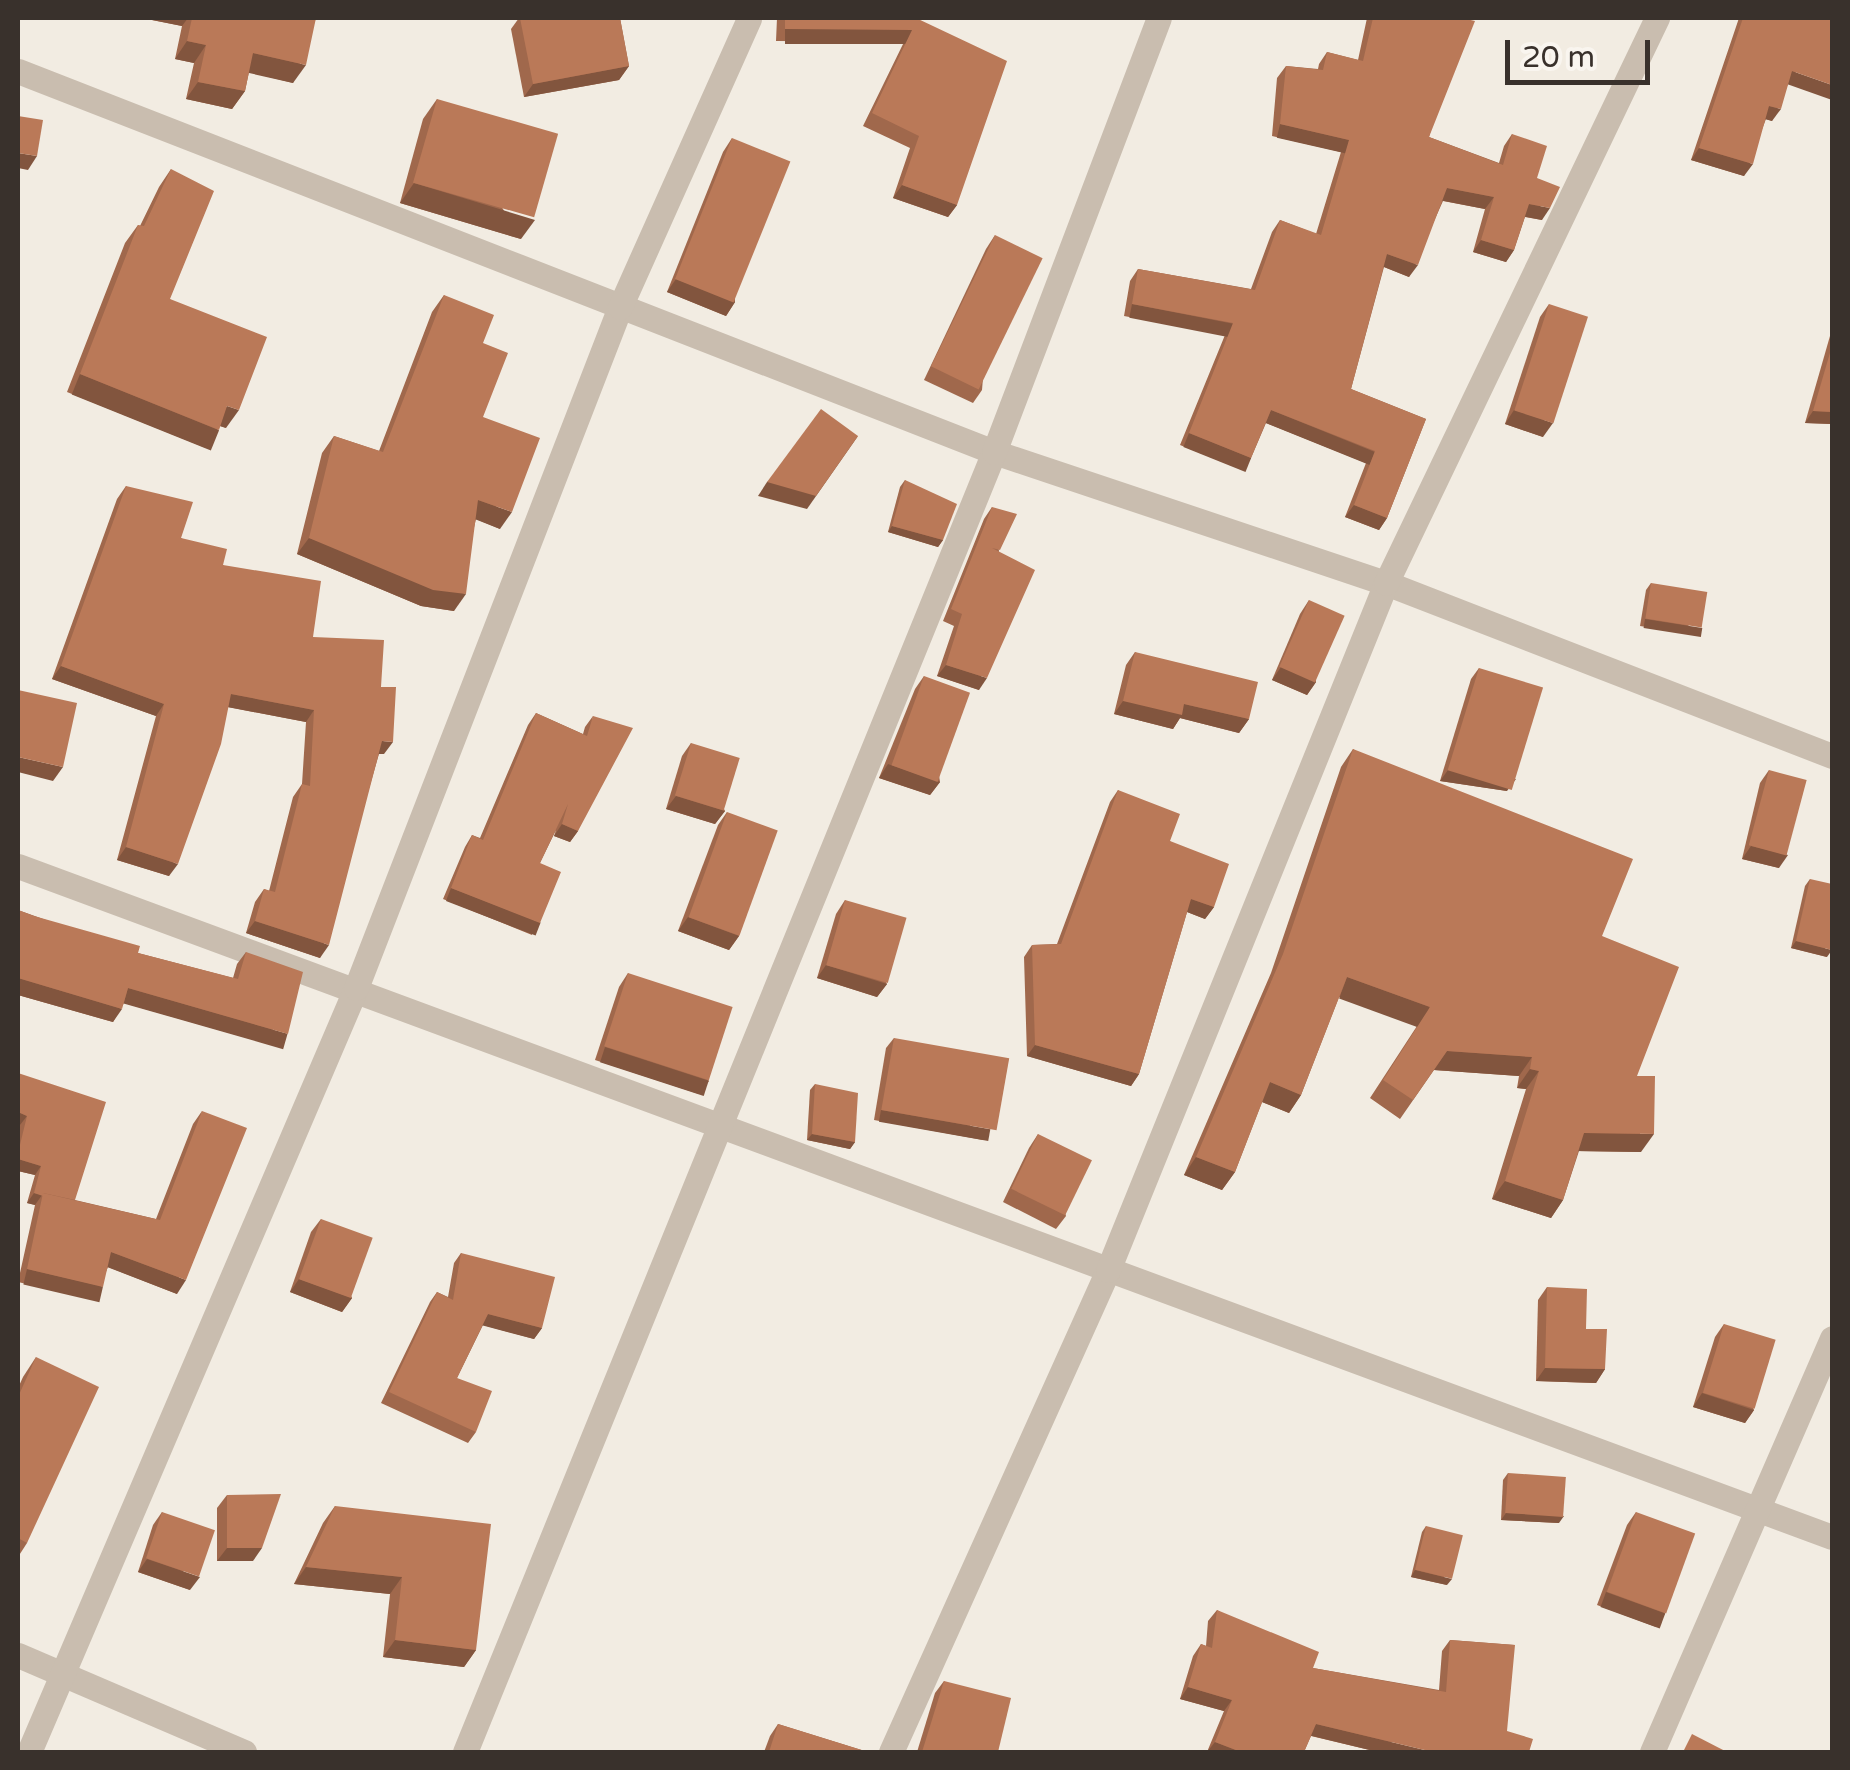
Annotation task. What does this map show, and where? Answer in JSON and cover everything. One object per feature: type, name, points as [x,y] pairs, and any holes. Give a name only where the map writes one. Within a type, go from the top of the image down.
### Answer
[{"type":"street","points":[[29,1752],[356,988],[620,307],[749,18]]},
{"type":"street","points":[[465,1752],[724,1124],[994,452],[1160,18]]},
{"type":"street","points":[[890,1752],[1108,1270],[1386,583],[1657,18]]},
{"type":"street","points":[[18,71],[994,452],[1386,583],[1832,756]]},
{"type":"street","points":[[18,866],[1832,1537]]},
{"type":"street","points":[[1652,1752],[1761,1510],[1832,1339]]},
{"type":"street","points":[[18,1655],[244,1752]]},
{"type":"building","points":[[192,18],[316,18],[306,65],[253,53],[245,91],[198,82],[206,45],[187,41]]},
{"type":"building","points":[[520,18],[620,18],[629,66],[533,84]]},
{"type":"building","points":[[785,18],[916,18],[1007,61],[957,205],[902,185],[919,136],[872,113],[912,30],[785,29]]},
{"type":"building","points":[[1373,18],[1475,21],[1429,137],[1503,165],[1512,134],[1547,146],[1537,178],[1560,187],[1550,208],[1529,204],[1514,250],[1481,240],[1494,197],[1447,188],[1418,265],[1387,254],[1351,389],[1426,419],[1387,518],[1354,505],[1375,451],[1271,410],[1251,458],[1189,433],[1233,323],[1132,304],[1138,269],[1255,290],[1280,220],[1321,235],[1349,140],[1280,124],[1286,66],[1323,70],[1327,52],[1363,61]]},
{"type":"building","points":[[1743,18],[1832,18],[1832,85],[1792,71],[1781,109],[1769,106],[1753,164],[1699,148]]},
{"type":"building","points":[[437,99],[558,134],[534,217],[413,183]]},
{"type":"building","points":[[18,116],[43,120],[37,156],[18,153]]},
{"type":"building","points":[[732,138],[790,162],[733,303],[675,279]]},
{"type":"building","points":[[171,169],[214,191],[170,299],[267,337],[239,410],[227,406],[219,430],[80,374],[138,225],[144,226]]},
{"type":"building","points":[[995,235],[1043,258],[979,389],[931,366]]},
{"type":"building","points":[[444,295],[494,315],[483,343],[508,353],[483,417],[540,438],[512,512],[478,500],[466,594],[433,590],[309,538],[334,436],[383,452]]},
{"type":"building","points":[[1549,304],[1588,317],[1553,423],[1514,411]]},
{"type":"building","points":[[1832,346],[1832,412],[1813,411]]},
{"type":"building","points":[[821,409],[858,436],[816,496],[767,482]]},
{"type":"building","points":[[905,480],[957,504],[943,540],[892,526]]},
{"type":"building","points":[[126,486],[193,502],[181,538],[227,549],[223,565],[321,581],[313,637],[384,640],[381,687],[396,687],[393,742],[382,741],[329,945],[255,921],[264,889],[275,892],[302,784],[310,786],[314,710],[231,694],[221,744],[178,864],[126,847],[164,704],[61,666]]},
{"type":"building","points":[[992,507],[1017,514],[1000,550],[992,548],[1035,570],[987,678],[946,665],[962,614],[951,609]]},
{"type":"building","points":[[1651,583],[1707,592],[1702,627],[1645,619]]},
{"type":"building","points":[[1309,600],[1345,616],[1315,683],[1279,667]]},
{"type":"building","points":[[1135,652],[1258,682],[1249,719],[1184,704],[1182,715],[1123,701]]},
{"type":"building","points":[[1479,668],[1543,688],[1512,790],[1448,770]]},
{"type":"building","points":[[924,676],[970,693],[938,782],[892,765]]},
{"type":"building","points":[[18,690],[77,703],[63,767],[18,757]]},
{"type":"building","points":[[536,713],[587,736],[593,716],[633,728],[578,831],[562,824],[568,804],[540,863],[561,872],[540,923],[451,888],[472,835],[483,840]]},
{"type":"building","points":[[691,743],[740,758],[724,811],[675,796]]},
{"type":"building","points":[[1353,749],[1633,859],[1602,936],[1679,967],[1637,1076],[1655,1076],[1654,1134],[1584,1133],[1563,1200],[1505,1181],[1539,1071],[1530,1069],[1532,1057],[1447,1051],[1413,1100],[1383,1080],[1430,1007],[1347,977],[1301,1095],[1270,1082],[1235,1172],[1196,1157],[1283,954]]},
{"type":"building","points":[[1769,770],[1807,780],[1786,855],[1749,845]]},
{"type":"building","points":[[1118,790],[1180,814],[1170,841],[1229,864],[1214,907],[1191,899],[1139,1074],[1035,1045],[1032,945],[1061,944]]},
{"type":"building","points":[[727,812],[778,830],[739,936],[689,917]]},
{"type":"building","points":[[1810,879],[1832,884],[1832,950],[1796,941]]},
{"type":"building","points":[[845,900],[907,918],[888,983],[826,965]]},
{"type":"building","points":[[18,910],[140,946],[138,953],[238,979],[246,952],[303,972],[288,1034],[128,988],[122,1009],[18,978]]},
{"type":"building","points":[[628,973],[733,1007],[709,1080],[604,1046]]},
{"type":"building","points":[[894,1038],[1009,1058],[997,1130],[881,1110]]},
{"type":"building","points":[[18,1073],[106,1102],[75,1200],[34,1193],[41,1166],[18,1159],[27,1116],[18,1112]]},
{"type":"building","points":[[815,1084],[858,1093],[855,1142],[812,1134]]},
{"type":"building","points":[[202,1111],[247,1128],[186,1280],[111,1252],[103,1287],[27,1269],[43,1193],[160,1220]]},
{"type":"building","points":[[1038,1134],[1092,1160],[1065,1215],[1011,1189]]},
{"type":"building","points":[[321,1219],[373,1238],[351,1298],[299,1279]]},
{"type":"building","points":[[461,1253],[555,1277],[542,1328],[488,1314],[457,1378],[492,1391],[476,1432],[389,1392],[437,1292],[453,1300]]},
{"type":"building","points":[[1547,1287],[1587,1289],[1586,1329],[1607,1329],[1605,1369],[1545,1368]]},
{"type":"building","points":[[1724,1324],[1776,1340],[1755,1409],[1703,1393]]},
{"type":"building","points":[[36,1357],[99,1387],[27,1543],[18,1538],[18,1397]]},
{"type":"building","points":[[1508,1473],[1566,1477],[1563,1517],[1505,1513]]},
{"type":"building","points":[[281,1494],[262,1548],[227,1548],[227,1495]]},
{"type":"building","points":[[335,1506],[491,1524],[476,1650],[395,1640],[402,1577],[306,1567]]},
{"type":"building","points":[[162,1512],[215,1530],[199,1577],[146,1558]]},
{"type":"building","points":[[1636,1512],[1695,1534],[1666,1613],[1607,1592]]},
{"type":"building","points":[[1426,1526],[1463,1535],[1452,1579],[1415,1570]]},
{"type":"building","points":[[1217,1610],[1319,1652],[1313,1668],[1446,1692],[1450,1640],[1515,1645],[1507,1731],[1533,1739],[1529,1752],[1433,1752],[1316,1724],[1304,1752],[1241,1752],[1215,1742],[1232,1700],[1188,1687],[1201,1644],[1212,1648]]},
{"type":"building","points":[[944,1681],[1011,1698],[998,1752],[922,1752]]},
{"type":"building","points":[[778,1724],[868,1752],[769,1752]]},
{"type":"building","points":[[1692,1734],[1727,1752],[1683,1752]]}]
